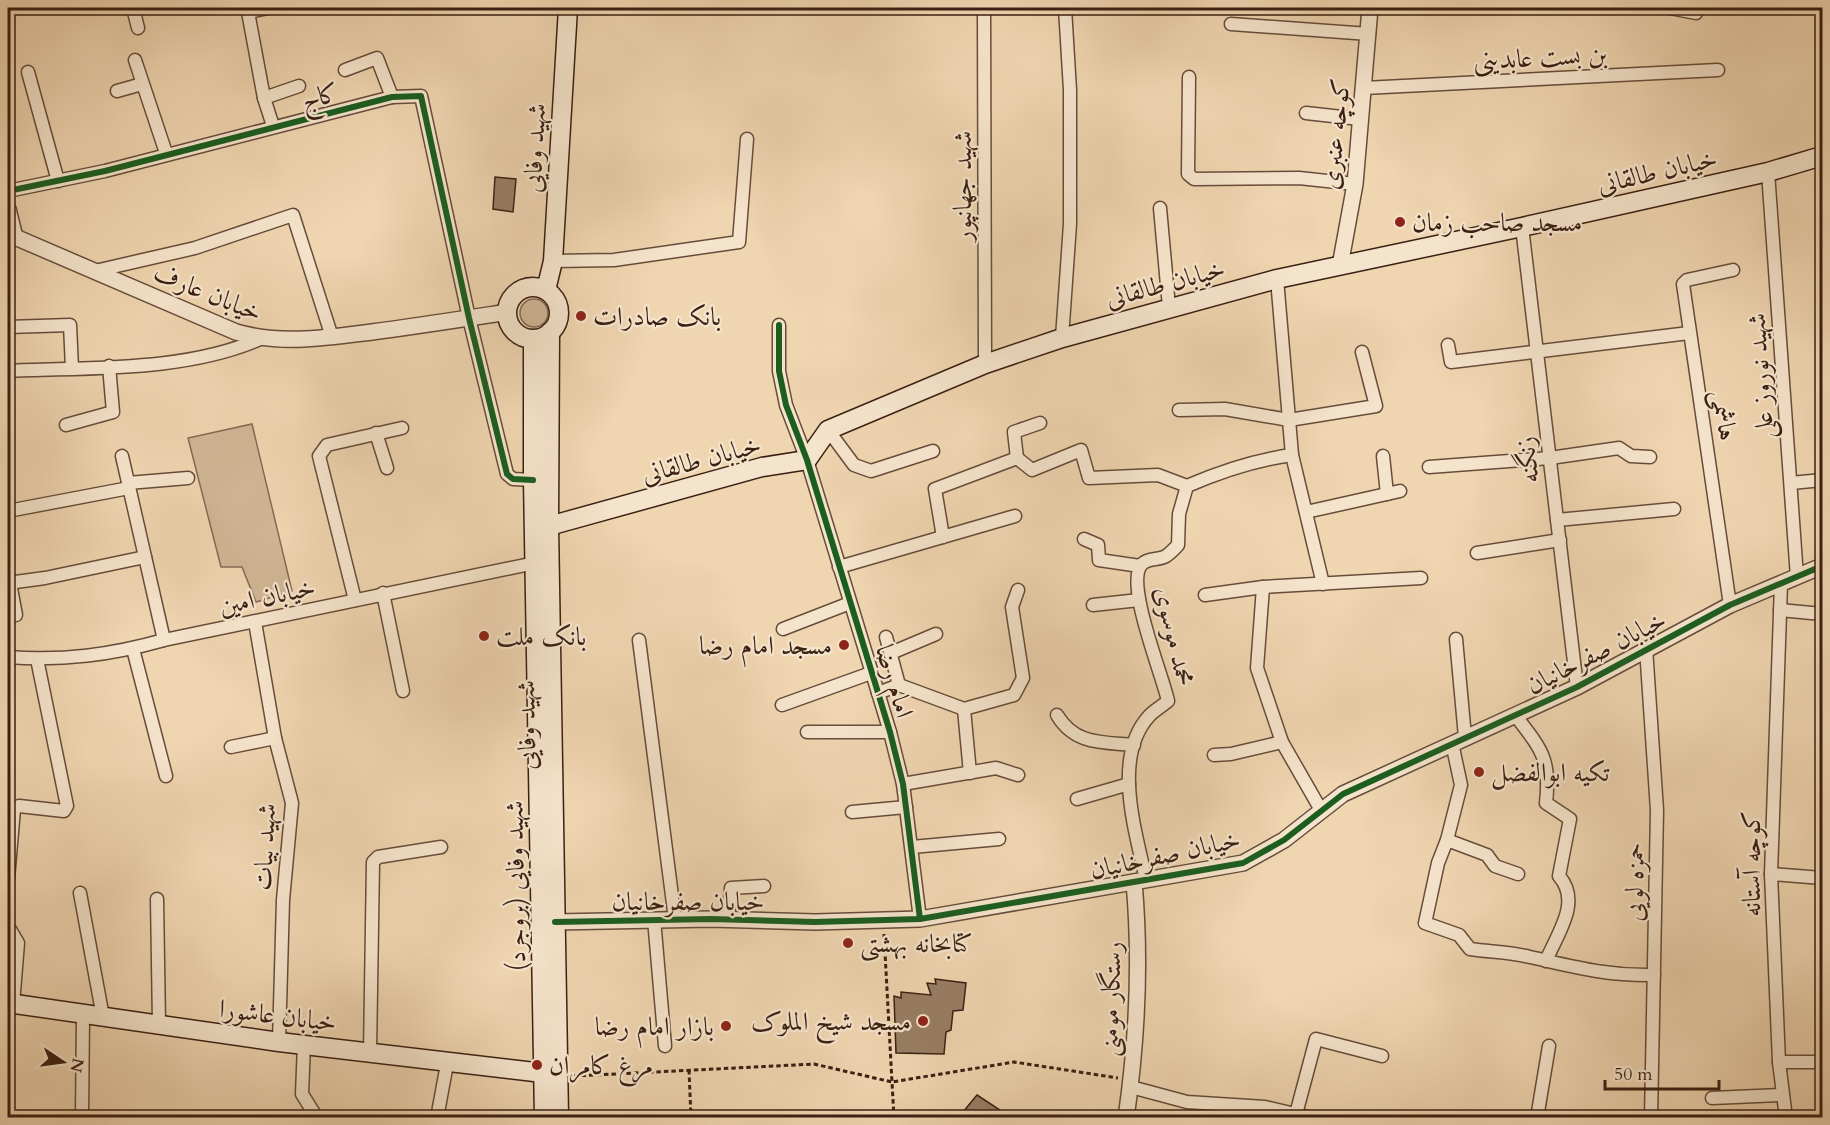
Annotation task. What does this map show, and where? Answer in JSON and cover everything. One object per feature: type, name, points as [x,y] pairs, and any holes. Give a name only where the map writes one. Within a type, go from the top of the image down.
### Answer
[{"type":"main road","name":"شهید وفایی","points":[[546,290],[554,261],[568,8]]},
{"type":"main road","name":"خیابان طالقانی","points":[[828,430],[985,364],[1062,338],[1169,307],[1277,279],[1522,228],[1768,172],[1822,156]]},
{"type":"main road","points":[[533,287],[546,290],[555,298],[558,306],[557,323],[550,332],[533,339],[521,336],[509,324],[508,312],[511,299],[517,293],[533,287]]},
{"type":"main road","name":"شهید وفایی","points":[[544,1118],[550,1075],[555,922],[549,526],[550,332]]},
{"type":"main road","name":"شهید وفایی (بروجرد)","points":[[533,339],[533,480],[550,1075]]},
{"type":"main road","points":[[807,460],[828,430]]},
{"type":"main road","name":"خیابان طالقانی","points":[[549,526],[762,467],[807,460]]},
{"type":"main road","name":"خیابان عاشورا","points":[[10,1003],[279,1042],[550,1075]]},
{"type":"main road","name":"شهید وفایی","points":[[550,1075],[558,1118]]},
{"type":"street","points":[[133,8],[138,28]]},
{"type":"street","points":[[268,8],[248,10],[264,98],[273,126]]},
{"type":"street","name":"شهید جهانپور","points":[[984,8],[985,364]]},
{"type":"street","points":[[1062,338],[1070,224],[1070,90],[1065,8]]},
{"type":"street","name":"کوچه عنبری","points":[[1340,266],[1355,184],[1371,8]]},
{"type":"street","points":[[1670,8],[1696,13]]},
{"type":"street","points":[[1231,24],[1369,34]]},
{"type":"street","points":[[345,70],[377,58],[392,98]]},
{"type":"street","points":[[135,60],[166,153]]},
{"type":"street","name":"بن بست عابدینی","points":[[1364,88],[1718,70]]},
{"type":"street","points":[[28,72],[57,181]]},
{"type":"street","points":[[1189,77],[1188,174],[1194,179],[1299,178],[1355,184]]},
{"type":"street","points":[[117,91],[142,84]]},
{"type":"street","points":[[264,98],[299,86]]},
{"type":"street","name":"کاج","points":[[8,191],[57,181],[392,98],[421,96],[469,318]]},
{"type":"street","points":[[1306,113],[1360,119]]},
{"type":"street","points":[[554,261],[614,260],[739,242],[747,139]]},
{"type":"street","name":"شهید نوروز علی","points":[[1768,172],[1797,577]]},
{"type":"street","points":[[1160,208],[1169,307]]},
{"type":"street","points":[[8,209],[11,236]]},
{"type":"street","points":[[95,271],[195,248],[293,215],[332,337]]},
{"type":"street","name":"زنگنه","points":[[1522,228],[1577,687]]},
{"type":"street","name":"خیابان عارف","points":[[11,236],[236,333],[260,339],[292,341],[332,337],[508,312]]},
{"type":"street","name":"هاشمی","points":[[1730,605],[1689,333],[1684,281],[1733,270]]},
{"type":"street","points":[[1277,279],[1292,455],[1323,584]]},
{"type":"street","points":[[469,318],[507,474],[513,479],[533,480]]},
{"type":"street","points":[[8,327],[70,325],[72,368]]},
{"type":"street","name":"امام رضا","points":[[778,325],[779,371],[786,405],[807,460],[890,732],[903,784],[920,919]]},
{"type":"street","points":[[1448,345],[1451,362],[1689,333]]},
{"type":"street","points":[[8,371],[109,366],[205,357],[232,351],[260,339]]},
{"type":"street","points":[[1179,410],[1225,409],[1288,420],[1376,406],[1362,352]]},
{"type":"street","points":[[66,424],[113,412],[109,366]]},
{"type":"street","points":[[1040,423],[1014,432],[1017,458],[1032,470],[1081,450],[1089,478],[1158,475],[1187,486],[1219,472],[1261,459],[1292,455]]},
{"type":"street","points":[[355,600],[319,456],[327,445],[402,429]]},
{"type":"street","points":[[828,430],[854,465],[870,471],[933,451]]},
{"type":"street","points":[[376,433],[387,468]]},
{"type":"street","points":[[1429,467],[1550,458],[1619,448],[1631,456],[1650,457]]},
{"type":"street","points":[[122,456],[164,640]]},
{"type":"street","points":[[1383,456],[1387,494]]},
{"type":"street","points":[[943,537],[934,489],[1017,458]]},
{"type":"street","points":[[8,511],[129,485],[188,478]]},
{"type":"street","points":[[1791,483],[1822,480]]},
{"type":"street","name":"محمد موسوی","points":[[1140,881],[1129,799],[1130,758],[1138,733],[1150,716],[1168,701],[1139,600],[1140,566],[1144,561],[1165,557],[1178,545],[1179,514],[1187,486]]},
{"type":"street","points":[[1306,512],[1400,491]]},
{"type":"street","points":[[1557,520],[1674,509]]},
{"type":"street","points":[[839,567],[1015,516]]},
{"type":"street","points":[[1084,539],[1098,545],[1099,560],[1140,566]]},
{"type":"street","points":[[1477,554],[1560,540]]},
{"type":"street","points":[[16,615],[9,583],[145,557]]},
{"type":"street","name":"خیابان امین","points":[[8,657],[63,660],[133,649],[164,640],[535,563]]},
{"type":"street","name":"خیابان صفرخانیان","points":[[555,922],[654,919],[815,922],[920,919],[1243,863],[1284,840],[1343,794],[1577,687],[1730,605],[1822,566]]},
{"type":"street","points":[[1205,595],[1263,587],[1421,579]]},
{"type":"street","points":[[1781,584],[1780,610],[1822,614]]},
{"type":"street","points":[[1263,587],[1257,668],[1282,742],[1321,810]]},
{"type":"street","points":[[878,693],[899,685],[964,709],[1014,695],[1023,678],[1012,607],[1018,590]]},
{"type":"street","points":[[384,593],[403,691]]},
{"type":"street","points":[[1092,604],[1139,600]]},
{"type":"street","points":[[783,629],[850,603]]},
{"type":"street","name":"کوچه آستانه","points":[[1780,610],[1771,874],[1779,1062],[1786,1118]]},
{"type":"street","name":"شهید بیات","points":[[255,622],[275,738],[292,803],[283,900],[279,1042]]},
{"type":"street","points":[[891,653],[936,634]]},
{"type":"street","points":[[886,637],[899,685]]},
{"type":"street","points":[[1456,639],[1461,785],[1447,840],[1438,863],[1425,923],[1459,935],[1470,949],[1546,961],[1584,971],[1625,976],[1654,975]]},
{"type":"street","points":[[639,640],[675,919]]},
{"type":"street","name":"حمزه لویی","points":[[1646,648],[1657,810],[1651,1118]]},
{"type":"street","points":[[133,649],[166,776]]},
{"type":"street","points":[[8,879],[14,809],[20,806],[64,811],[67,806],[37,659]]},
{"type":"street","points":[[782,705],[871,673]]},
{"type":"street","points":[[964,709],[970,773]]},
{"type":"street","points":[[1057,715],[1066,730],[1092,741],[1134,745]]},
{"type":"street","points":[[1515,715],[1543,751],[1549,780],[1546,803],[1570,819],[1559,876],[1567,885],[1569,901],[1567,919],[1546,961]]},
{"type":"street","points":[[807,732],[890,732]]},
{"type":"street","points":[[231,747],[275,738]]},
{"type":"street","points":[[1214,755],[1231,754],[1282,742]]},
{"type":"street","points":[[903,784],[996,768],[1018,775]]},
{"type":"street","points":[[1077,799],[1130,783]]},
{"type":"street","points":[[852,812],[906,807]]},
{"type":"street","points":[[912,847],[999,839]]},
{"type":"street","points":[[1447,840],[1487,855],[1495,866],[1518,874]]},
{"type":"street","points":[[370,1053],[373,862],[378,857],[441,847]]},
{"type":"street","points":[[1771,874],[1822,878]]},
{"type":"street","name":"رستگار مومنی","points":[[1126,1118],[1131,1084],[1140,881]]},
{"type":"street","points":[[728,919],[731,888],[764,886]]},
{"type":"street","points":[[80,893],[103,1017]]},
{"type":"street","points":[[157,899],[159,1024]]},
{"type":"street","points":[[654,919],[665,1046]]},
{"type":"street","points":[[8,926],[18,943],[10,1003]]},
{"type":"street","points":[[82,1118],[83,1014]]},
{"type":"street","points":[[1296,1114],[1316,1039],[1382,1056]]},
{"type":"street","points":[[304,1044],[302,1094],[317,1118]]},
{"type":"street","points":[[1537,1118],[1549,1046]]},
{"type":"street","points":[[1779,1062],[1822,1062]]},
{"type":"street","points":[[437,1118],[447,1064]]},
{"type":"street","points":[[1131,1084],[1187,1102],[1264,1107],[1312,1118]]},
{"type":"street","points":[[1712,1098],[1782,1095]]},
{"type":"path","points":[[884,920],[894,1118]]},
{"type":"path","points":[[550,1075],[814,1064],[892,1083],[1014,1062],[1131,1084]]},
{"type":"path","points":[[689,1070],[691,1118]]},
{"type":"shaded area","points":[[534,299],[544,303],[548,313],[544,323],[534,327],[524,323],[520,313],[524,303]]},
{"type":"shaded area","points":[[252,424],[292,591],[256,602],[242,567],[221,567],[188,438]]},
{"type":"building","points":[[495,177],[516,179],[513,212],[493,209]]},
{"type":"building","name":"مسجد شیخ الملوک","points":[[935,979],[966,983],[963,1010],[953,1011],[951,1030],[946,1032],[944,1054],[896,1053],[894,996],[901,998],[901,992],[931,995],[927,983],[936,984]]},
{"type":"building","points":[[977,1095],[1012,1118],[958,1118]]},
{"type":"cycle path","points":[[8,191],[105,171],[392,97],[421,96],[469,318],[507,474],[513,479],[533,480]]},
{"type":"cycle path","points":[[779,325],[779,371],[786,405],[807,460],[890,732],[903,784],[920,919]]},
{"type":"cycle path","points":[[555,922],[711,919],[815,922],[920,919],[1243,863],[1284,840],[1343,794],[1577,687],[1730,605],[1822,566]]},
{"type":"place","name":"مسجد صاحب زمان","points":[[1400,222]]},
{"type":"place","name":"بانک صادرات","points":[[581,316]]},
{"type":"place","name":"بانک ملت","points":[[484,636]]},
{"type":"place","name":"مسجد امام رضا","points":[[844,645]]},
{"type":"place","name":"تکیه ابوالفضل","points":[[1479,772]]},
{"type":"place","name":"کتابخانه بهشتی","points":[[848,943]]},
{"type":"place","name":"مسجد شیخ الملوک","points":[[923,1021]]},
{"type":"place","name":"بازار امام رضا","points":[[726,1026]]},
{"type":"place","name":"مرغ کامران","points":[[537,1065]]}]
